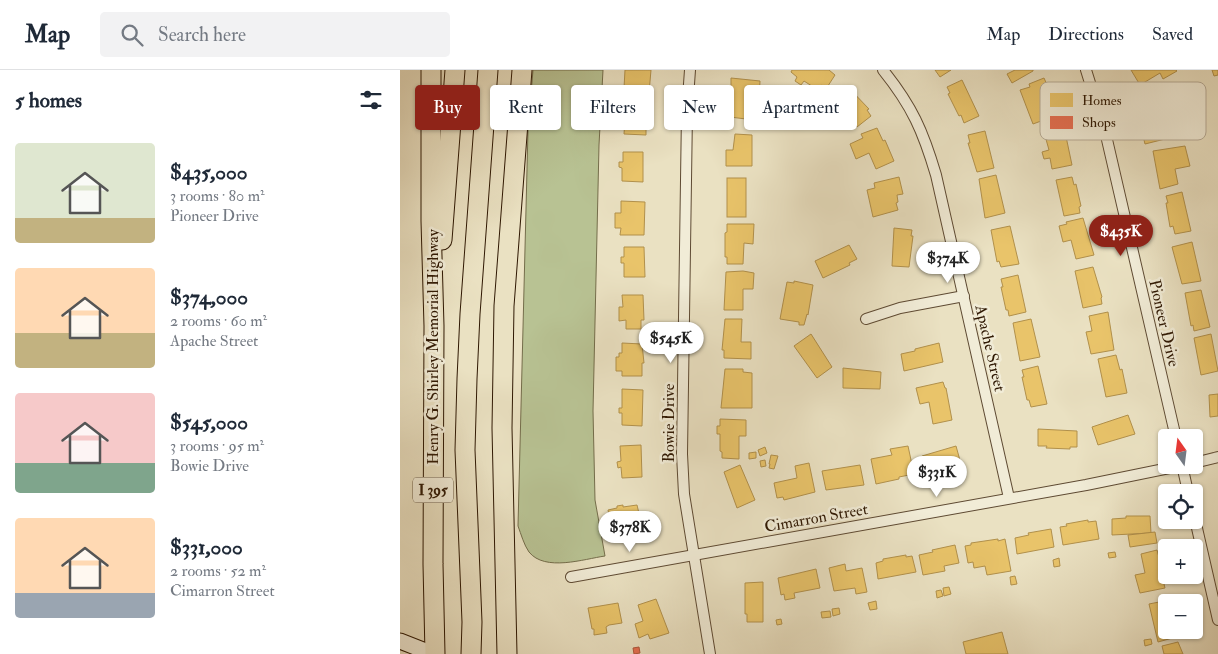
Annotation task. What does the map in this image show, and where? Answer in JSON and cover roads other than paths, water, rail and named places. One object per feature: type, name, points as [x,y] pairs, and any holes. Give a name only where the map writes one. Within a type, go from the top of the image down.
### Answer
[{"type":"highway","name":"Henry G. Shirley Memorial Highway","points":[[431,70],[431,221],[434,326],[434,654]]},
{"type":"highway","points":[[434,326],[446,202],[455,70]]},
{"type":"highway","points":[[471,654],[472,622],[465,450],[467,379],[488,70]]},
{"type":"highway","points":[[507,654],[502,428],[504,306],[522,70]]},
{"type":"main road","points":[[400,641],[434,654]]},
{"type":"street","name":"Bowie Drive","points":[[690,70],[687,112],[682,450],[684,494],[710,654]]},
{"type":"street","name":"Apache Street","points":[[883,70],[910,107],[927,144],[936,175],[1009,498]]},
{"type":"street","name":"Pioneer Drive","points":[[1086,70],[1090,82]]},
{"type":"street","name":"Pioneer Drive","points":[[1108,140],[1174,429]]},
{"type":"street","points":[[866,319],[900,308],[964,296]]},
{"type":"street","points":[[1203,461],[1218,457]]},
{"type":"street","name":"Cimarron Street","points":[[571,576],[1086,485],[1158,470]]},
{"type":"street","points":[[1197,529],[1218,620]]}]
